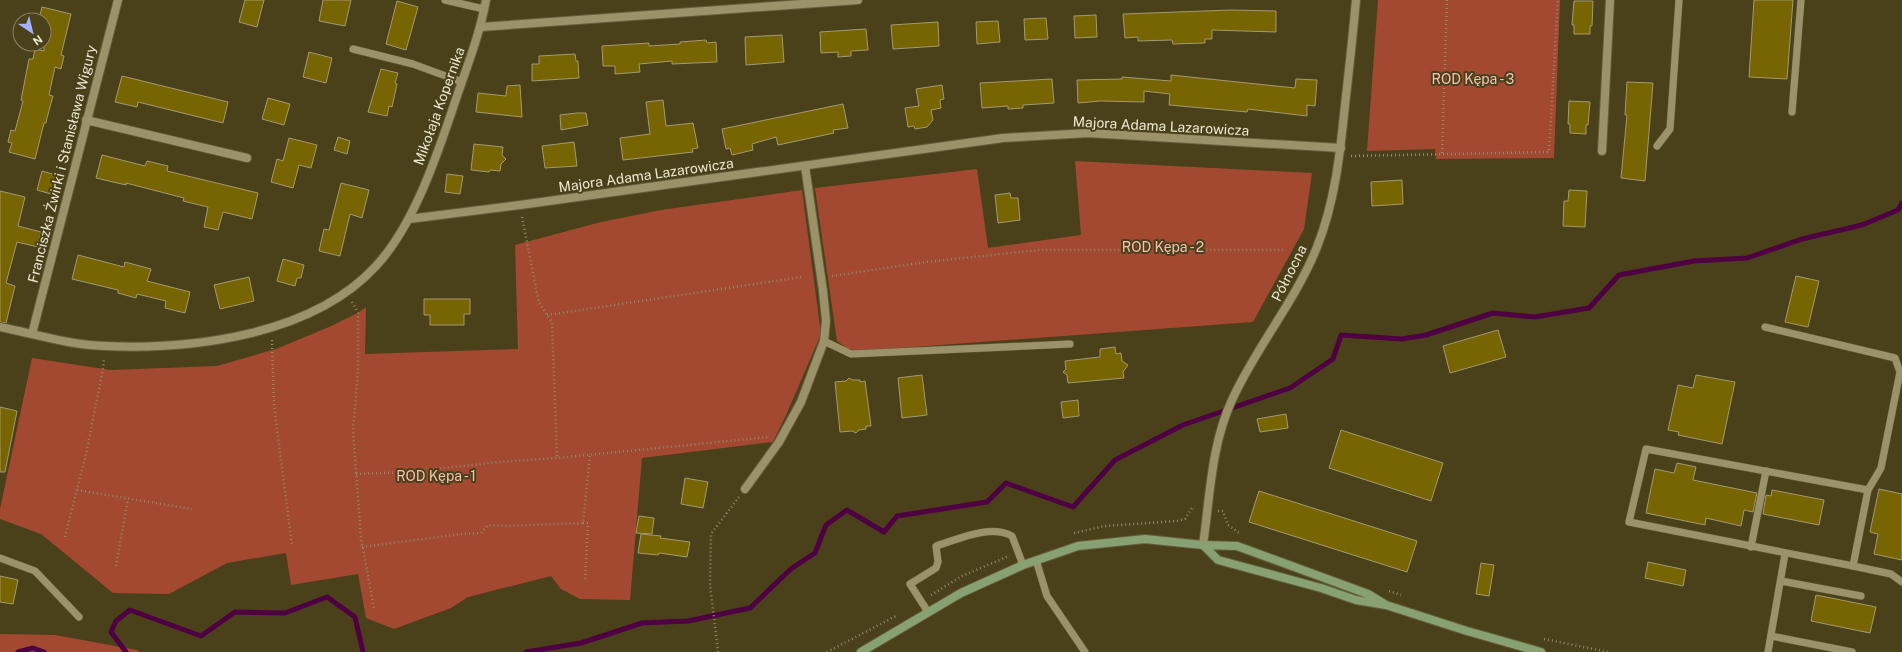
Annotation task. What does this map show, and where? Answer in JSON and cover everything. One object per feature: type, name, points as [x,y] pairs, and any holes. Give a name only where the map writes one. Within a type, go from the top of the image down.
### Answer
[{"type":"street","name":"Franciszka Żwirki i Stanisława Wigury","points":[[32,334],[118,0]]},
{"type":"street","name":"Mikołaja Kopernika","points":[[409,219],[442,142],[481,27],[486,0]]},
{"type":"street","points":[[481,27],[799,2],[858,0]]},
{"type":"street","name":"Północna","points":[[1203,545],[1215,457],[1224,421],[1231,401],[1300,284],[1317,247],[1329,210],[1340,152],[1356,0]]},
{"type":"street","points":[[1602,151],[1610,0]]},
{"type":"street","points":[[86,120],[247,158]]},
{"type":"street","name":"Majora Adama Lazarowicza","points":[[409,219],[1003,138],[1088,133],[1340,152]]},
{"type":"street","points":[[745,489],[782,435],[800,402],[824,341],[826,322],[805,166]]},
{"type":"street","points":[[0,327],[67,342],[104,346],[147,347],[189,343],[234,336],[270,328],[301,316],[330,302],[346,291],[375,267],[391,248],[409,219]]},
{"type":"street","points":[[861,652],[961,593],[1023,564],[1078,546],[1110,541],[1145,540],[1203,545],[1237,546],[1368,594],[1386,605]]},
{"type":"street","points":[[1203,545],[1218,560],[1321,588],[1356,600],[1386,605],[1467,631],[1540,652]]},
{"type":"lane","points":[[445,0],[484,9]]},
{"type":"lane","points":[[1657,146],[1670,129],[1679,0]]},
{"type":"lane","points":[[1792,112],[1801,0]]},
{"type":"lane","points":[[352,49],[412,64],[462,82]]},
{"type":"lane","points":[[1765,327],[1895,358],[1900,372],[1881,468],[1868,490],[1853,566]]},
{"type":"lane","points":[[824,341],[851,354],[1070,344]]},
{"type":"lane","points":[[1868,490],[1646,449],[1629,522],[1891,574],[1902,582]]},
{"type":"lane","points":[[1751,547],[1766,471]]},
{"type":"lane","points":[[928,612],[910,584],[936,568],[938,562],[936,546],[986,531],[1002,530],[1012,536],[1023,564]]},
{"type":"lane","points":[[1768,652],[1772,636],[1785,554]]},
{"type":"lane","points":[[0,558],[35,571],[79,617]]},
{"type":"lane","points":[[1036,560],[1047,596],[1085,652]]},
{"type":"lane","points":[[1781,581],[1861,596]]},
{"type":"lane","points":[[1772,636],[1852,652]]},
{"type":"path","points":[[1442,153],[1447,0]]},
{"type":"path","points":[[1340,152],[1550,152],[1558,0]]},
{"type":"path","points":[[520,205],[539,303],[552,322],[553,384],[557,458]]},
{"type":"path","points":[[821,278],[926,262],[1039,250],[1283,250]]},
{"type":"path","points":[[547,315],[802,277]]},
{"type":"path","points":[[346,291],[358,313],[358,371],[353,431],[362,547],[374,608]]},
{"type":"path","points":[[270,328],[273,350],[274,405],[292,546]]},
{"type":"path","points":[[65,537],[77,490],[103,369],[104,346]]},
{"type":"path","points":[[356,474],[406,472],[782,435]]},
{"type":"path","points":[[583,523],[590,455]]},
{"type":"path","points":[[718,652],[710,585],[711,534],[745,489]]},
{"type":"path","points":[[77,490],[192,509]]},
{"type":"path","points":[[116,566],[128,499]]},
{"type":"path","points":[[1071,534],[1105,526],[1177,521],[1185,518],[1192,508],[1223,511],[1228,525],[1242,535]]},
{"type":"path","points":[[362,547],[461,534],[481,533],[488,525],[505,526],[588,523],[585,582]]},
{"type":"path","points":[[920,601],[962,576],[1018,552]]},
{"type":"path","points":[[1385,589],[1404,596]]},
{"type":"path","points":[[827,652],[901,613]]},
{"type":"path","points":[[1538,637],[1608,652]]},
{"type":"green space","name":"ROD Kępa - 3","points":[[1378,0],[1560,0],[1554,158],[1436,159],[1435,149],[1367,151]]},
{"type":"green space","name":"ROD Kępa - 2","points":[[1075,161],[1312,173],[1304,229],[1253,322],[860,351],[848,349],[837,341],[815,188],[977,169],[988,248],[1081,235]]},
{"type":"green space","name":"ROD Kępa - 1","points":[[802,190],[821,334],[773,442],[642,458],[630,600],[580,599],[561,589],[551,576],[468,597],[451,608],[394,629],[366,618],[358,574],[291,585],[286,553],[227,563],[169,594],[113,593],[41,534],[0,519],[0,509],[32,358],[110,370],[217,366],[276,349],[329,327],[358,313],[366,307],[365,354],[518,349],[515,245],[601,222],[661,210]]},
{"type":"green space","points":[[0,634],[55,635],[137,650],[140,652],[0,652]]},
{"type":"building","points":[[245,0],[264,0],[257,27],[239,22]]},
{"type":"building","points":[[323,0],[351,0],[345,26],[319,21]]},
{"type":"building","points":[[1754,0],[1793,0],[1787,79],[1749,77]]},
{"type":"building","points":[[397,1],[418,7],[406,50],[386,44]]},
{"type":"building","points":[[1574,1],[1593,1],[1592,26],[1590,26],[1590,34],[1574,34],[1574,25],[1572,25]]},
{"type":"building","points":[[42,7],[71,14],[61,55],[64,56],[61,69],[55,67],[49,95],[53,96],[46,123],[44,123],[35,159],[9,152],[12,143],[8,142],[11,130],[15,131],[23,101],[21,100],[29,59],[33,59],[34,52],[52,52],[52,12],[41,12]]},
{"type":"building","points":[[1231,10],[1276,11],[1276,32],[1212,30],[1212,39],[1205,39],[1205,43],[1173,44],[1172,40],[1138,41],[1138,37],[1125,38],[1123,14]]},
{"type":"building","points":[[1096,15],[1097,37],[1075,38],[1074,16]]},
{"type":"building","points":[[1046,18],[1048,39],[1025,40],[1024,19]]},
{"type":"building","points":[[998,21],[1000,42],[977,44],[976,22]]},
{"type":"building","points":[[938,22],[939,46],[893,49],[891,25]]},
{"type":"building","points":[[866,29],[868,50],[851,51],[851,56],[838,57],[838,52],[821,53],[820,32]]},
{"type":"building","points":[[782,35],[784,62],[746,65],[745,37]]},
{"type":"building","points":[[706,40],[707,43],[716,42],[717,62],[672,64],[672,61],[639,64],[640,72],[615,74],[615,66],[603,66],[602,46],[649,43],[649,46],[680,44],[680,42]]},
{"type":"building","points":[[309,52],[332,58],[326,83],[303,77]]},
{"type":"building","points":[[575,54],[576,61],[578,61],[579,78],[532,81],[532,64],[539,64],[539,56]]},
{"type":"building","points":[[381,69],[398,73],[395,83],[397,84],[392,107],[389,106],[387,116],[368,112]]},
{"type":"building","points":[[1171,75],[1295,88],[1296,79],[1317,80],[1315,106],[1307,105],[1307,116],[1248,109],[1247,112],[1169,105],[1170,94],[1144,91],[1144,102],[1100,101],[1078,103],[1077,80],[1122,79],[1122,77],[1171,81]]},
{"type":"building","points":[[122,76],[228,102],[223,123],[138,102],[137,107],[115,102]]},
{"type":"building","points":[[1052,79],[1054,103],[1023,105],[1023,108],[1008,109],[1008,106],[982,108],[980,83]]},
{"type":"building","points":[[1627,82],[1653,83],[1645,181],[1621,178],[1627,115],[1625,115]]},
{"type":"building","points":[[520,85],[522,117],[476,112],[478,93],[506,96],[507,86]]},
{"type":"building","points":[[942,85],[944,99],[940,100],[941,108],[931,110],[933,120],[927,127],[915,129],[914,126],[908,127],[905,108],[919,106],[916,89]]},
{"type":"building","points":[[268,98],[290,104],[284,125],[262,119]]},
{"type":"building","points":[[663,100],[666,126],[693,123],[698,148],[692,149],[693,152],[623,160],[620,138],[650,134],[646,102]]},
{"type":"building","points":[[1569,101],[1590,102],[1586,134],[1570,133],[1570,124],[1568,124]]},
{"type":"building","points":[[843,104],[848,128],[833,130],[834,133],[778,145],[776,137],[752,144],[753,150],[732,155],[730,148],[726,149],[722,129]]},
{"type":"building","points":[[586,113],[588,125],[561,130],[560,115]]},
{"type":"building","points":[[338,137],[350,141],[347,154],[334,150]]},
{"type":"building","points":[[289,138],[317,145],[311,168],[299,165],[293,188],[271,182],[277,159],[283,161]]},
{"type":"building","points":[[574,142],[577,166],[545,168],[542,146]]},
{"type":"building","points":[[474,144],[503,147],[502,155],[506,159],[501,164],[500,171],[490,170],[489,172],[471,170]]},
{"type":"building","points":[[102,155],[145,166],[147,161],[168,166],[167,171],[258,193],[252,219],[223,212],[218,230],[204,227],[208,207],[183,201],[184,198],[126,183],[126,185],[96,178]]},
{"type":"building","points":[[42,171],[56,175],[51,194],[37,190]]},
{"type":"building","points":[[447,174],[463,176],[460,194],[445,192]]},
{"type":"building","points":[[1402,180],[1403,204],[1372,206],[1371,182]]},
{"type":"building","points":[[341,183],[369,190],[362,218],[350,214],[340,256],[319,251],[324,229],[329,230]]},
{"type":"building","points":[[1569,190],[1587,191],[1585,227],[1563,226],[1564,201],[1568,201]]},
{"type":"building","points":[[0,191],[25,197],[18,226],[41,232],[38,247],[17,242],[6,283],[15,286],[6,323],[0,322]]},
{"type":"building","points":[[1010,193],[1011,198],[1018,198],[1020,220],[998,223],[995,195]]},
{"type":"building","points":[[78,255],[124,267],[125,262],[151,269],[147,281],[190,292],[185,313],[165,308],[166,301],[137,294],[136,298],[118,293],[118,290],[72,279]]},
{"type":"building","points":[[283,259],[304,265],[301,278],[297,278],[295,286],[277,281]]},
{"type":"building","points":[[1796,276],[1819,281],[1808,327],[1785,322]]},
{"type":"building","points":[[249,277],[254,301],[220,309],[214,285]]},
{"type":"building","points":[[424,299],[470,299],[470,314],[464,314],[464,325],[430,325],[430,315],[424,315]]},
{"type":"building","points":[[1498,330],[1506,357],[1450,373],[1443,346]]},
{"type":"building","points":[[1115,347],[1116,354],[1121,353],[1122,361],[1128,365],[1123,372],[1124,378],[1068,383],[1067,375],[1063,372],[1066,369],[1065,361],[1100,357],[1100,349]]},
{"type":"building","points":[[922,375],[927,415],[902,418],[898,378]]},
{"type":"building","points":[[1696,375],[1735,382],[1722,444],[1678,435],[1679,432],[1668,430],[1678,385],[1693,388]]},
{"type":"building","points":[[849,378],[853,380],[860,380],[860,382],[865,381],[871,426],[866,426],[866,429],[859,430],[856,433],[852,431],[840,432],[835,382],[846,381]]},
{"type":"building","points":[[1078,400],[1079,416],[1063,418],[1061,402]]},
{"type":"building","points":[[0,407],[17,411],[5,472],[0,472]]},
{"type":"building","points":[[1286,414],[1288,428],[1260,432],[1257,419]]},
{"type":"building","points":[[1341,430],[1443,463],[1431,501],[1329,468]]},
{"type":"building","points":[[1677,463],[1696,467],[1693,480],[1757,493],[1753,512],[1744,510],[1741,526],[1706,518],[1705,525],[1646,513],[1655,469],[1674,473]]},
{"type":"building","points":[[685,478],[708,482],[703,508],[681,504]]},
{"type":"building","points":[[1879,489],[1902,494],[1902,560],[1874,554],[1878,534],[1870,532]]},
{"type":"building","points":[[1772,490],[1824,500],[1819,525],[1763,514],[1766,495],[1771,496]]},
{"type":"building","points":[[1259,491],[1417,541],[1407,572],[1249,522]]},
{"type":"building","points":[[639,516],[654,518],[652,534],[636,533]]},
{"type":"building","points":[[641,534],[661,536],[660,538],[690,542],[687,557],[659,553],[658,555],[638,553]]},
{"type":"building","points":[[1648,562],[1686,570],[1683,586],[1645,578]]},
{"type":"building","points":[[1481,563],[1494,565],[1489,596],[1476,594]]},
{"type":"building","points":[[0,576],[18,580],[13,604],[0,602]]},
{"type":"building","points":[[1816,595],[1876,607],[1870,633],[1811,621]]},
{"type":"waterway","points":[[526,652],[581,643],[642,623],[688,621],[750,608],[792,568],[815,553],[826,525],[847,510],[884,532],[897,516],[987,502],[1006,483],[1073,507],[1115,460],[1183,425],[1290,388],[1333,359],[1341,335],[1402,339],[1426,335],[1493,313],[1535,317],[1589,308],[1619,275],[1694,261],[1747,258],[1802,239],[1862,225],[1898,210],[1902,203]]},
{"type":"waterway","points":[[126,652],[111,632],[116,621],[130,610],[201,636],[235,612],[285,613],[327,597],[355,617],[363,652]]},
{"type":"waterway","points":[[18,652],[33,648],[44,652]]}]
